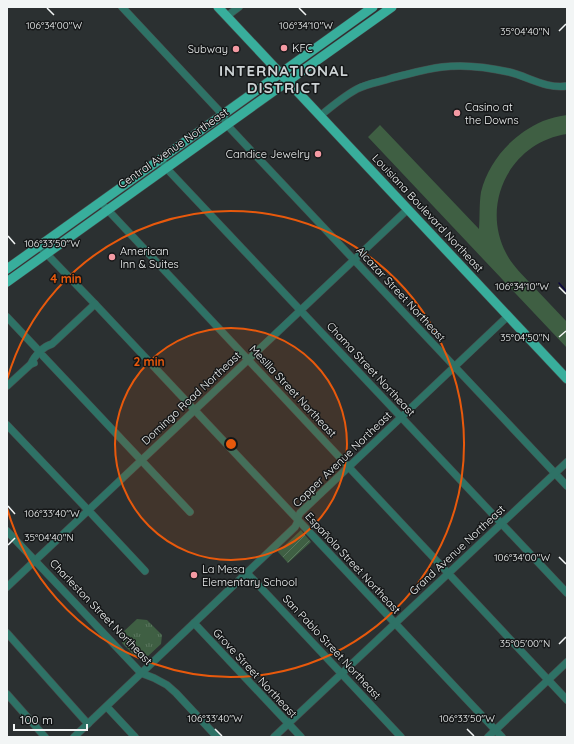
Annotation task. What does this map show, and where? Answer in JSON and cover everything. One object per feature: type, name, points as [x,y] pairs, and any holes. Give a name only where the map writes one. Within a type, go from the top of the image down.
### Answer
[{"type":"main road","name":"Louisiana Boulevard Northeast","points":[[218,7],[567,379]]},
{"type":"main road","points":[[7,269],[373,7]]},
{"type":"main road","name":"Central Avenue Northeast","points":[[7,282],[392,7]]},
{"type":"street","points":[[122,7],[223,115]]},
{"type":"street","points":[[226,16],[239,7]]},
{"type":"street","points":[[320,116],[353,91],[361,87],[444,66],[473,66],[490,68],[516,74],[549,86],[567,86]]},
{"type":"street","name":"Alcazar Street Northeast","points":[[223,115],[227,125],[567,486]]},
{"type":"street","name":"Chama Street Northeast","points":[[160,160],[567,593]]},
{"type":"street","name":"Mesilla Street Northeast","points":[[100,202],[567,700]]},
{"type":"street","name":"Domingo Road Northeast","points":[[7,587],[408,209]]},
{"type":"street","name":"Española Street Northeast","points":[[39,246],[502,737]]},
{"type":"street","points":[[7,386],[31,364],[32,360],[41,354],[48,345],[52,344],[95,304]]},
{"type":"street","name":"Copper Avenue Northeast","points":[[74,737],[295,527],[300,512],[508,316]]},
{"type":"street","points":[[7,317],[190,512]]},
{"type":"street","points":[[7,425],[89,510],[145,571]]},
{"type":"street","name":"Grand Avenue Northeast","points":[[274,737],[567,462]]},
{"type":"street","name":"Charleston Street Northeast","points":[[7,531],[141,673],[167,685],[217,737]]},
{"type":"street","name":"San Pablo Street Northeast","points":[[247,573],[401,737]]},
{"type":"street","name":"Grove Street Northeast","points":[[194,623],[301,737]]},
{"type":"street","points":[[7,633],[88,724]]},
{"type":"street","points":[[488,737],[567,662]]},
{"type":"street","points":[[7,694],[45,737]]},
{"type":"street","points":[[107,707],[135,737]]},
{"type":"green space","points":[[567,115],[567,134],[547,139],[530,149],[516,162],[506,178],[499,195],[497,214],[499,234],[508,257],[567,322],[567,348],[368,137],[380,125],[479,229],[481,192],[490,169],[496,159],[512,141],[532,126],[546,120]]},
{"type":"green space","points":[[301,530],[311,542],[288,563],[278,552]]},
{"type":"green space","points":[[137,619],[147,620],[162,635],[161,644],[146,658],[137,658],[122,643],[122,633]]},
{"type":"waterway","points":[[559,283],[567,292]]},
{"type":"place","name":"KFC","points":[[284,48]]},
{"type":"place","name":"Subway","points":[[236,49]]},
{"type":"place","name":"Casino at the Downs","points":[[457,113]]},
{"type":"place","name":"Candice Jewelry","points":[[318,154]]},
{"type":"place","name":"American Inn & Suites","points":[[112,257]]},
{"type":"place","name":"La Mesa Elementary School","points":[[194,575]]},
{"type":"district","name":"INTERNATIONAL DISTRICT","points":[[284,78]]}]
